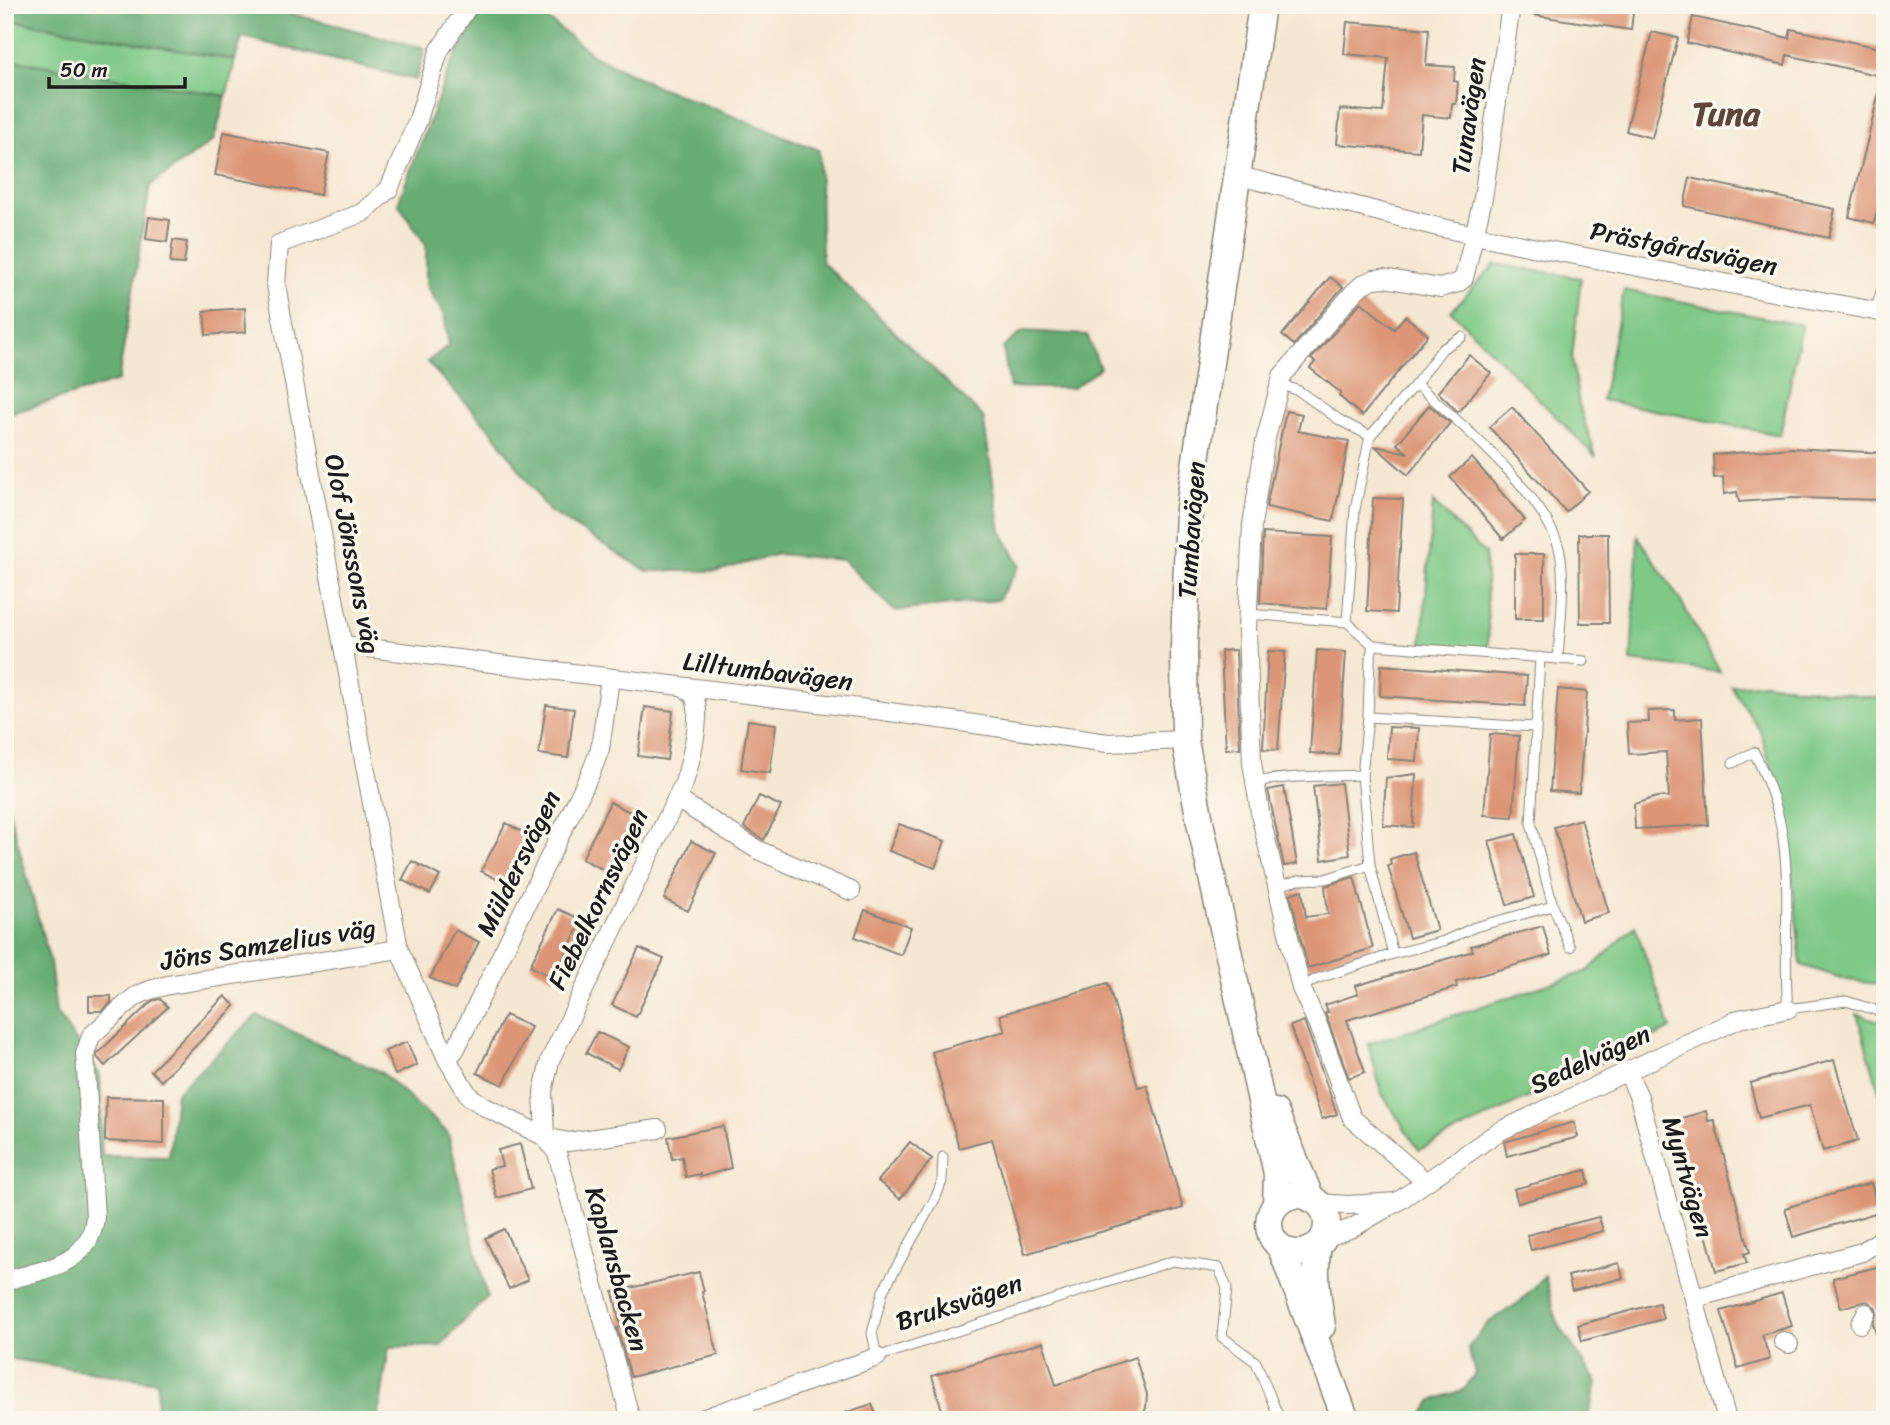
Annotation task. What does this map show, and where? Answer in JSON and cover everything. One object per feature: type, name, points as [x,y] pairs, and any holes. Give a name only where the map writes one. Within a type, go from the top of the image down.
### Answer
[{"type":"main road","name":"Tumbavägen","points":[[1262,5],[1189,508],[1184,647],[1185,740],[1201,827],[1277,1174],[1276,1205]]},
{"type":"main road","name":"Tumbavägen","points":[[1250,1052],[1314,1201]]},
{"type":"main road","points":[[1346,1420],[1281,1248],[1271,1234],[1269,1225],[1276,1205],[1292,1196],[1314,1201],[1326,1218],[1326,1230],[1315,1262],[1322,1326],[1358,1420]]},
{"type":"main road","points":[[1281,1248],[1301,1253],[1320,1242]]},
{"type":"street","name":"Olof Jönssons väg","points":[[468,5],[439,51],[418,120],[389,190],[362,213],[279,244],[276,285],[399,949],[447,1059],[469,1096],[545,1137]]},
{"type":"street","name":"Tunavägen","points":[[1474,234],[1483,198],[1511,5]]},
{"type":"street","name":"Prästgårdsvägen","points":[[1236,175],[1474,234],[1882,312]]},
{"type":"street","points":[[1425,1181],[1352,1118],[1318,1025],[1301,988],[1261,818],[1252,763],[1248,614],[1252,525],[1265,442],[1282,376],[1363,284],[1384,278],[1440,288],[1458,283],[1466,271],[1474,234]]},
{"type":"street","points":[[1882,312],[1885,294]]},
{"type":"street","name":"Lilltumbavägen","points":[[344,645],[876,710],[1108,743],[1185,740]]},
{"type":"street","name":"Müldersvägen","points":[[447,1059],[455,1050],[592,771],[600,748],[610,679]]},
{"type":"street","name":"Fiebelkornsvägen","points":[[545,1137],[543,1092],[551,1060],[677,799],[688,770],[696,707],[694,696],[685,687]]},
{"type":"street","points":[[677,799],[758,850],[851,891]]},
{"type":"street","name":"Jöns Samzelius väg","points":[[5,1281],[63,1263],[80,1253],[90,1240],[95,1217],[85,1054],[91,1037],[136,996],[159,987],[399,949]]},
{"type":"street","name":"Sedelvägen","points":[[1320,1242],[1397,1202],[1498,1132],[1739,1019],[1788,1009]]},
{"type":"street","name":"Myntvägen","points":[[1627,1071],[1639,1097],[1727,1420]]},
{"type":"street","points":[[545,1137],[568,1142],[658,1129]]},
{"type":"street","name":"Kaplansbacken","points":[[545,1137],[556,1153],[631,1420]]},
{"type":"street","points":[[1314,1201],[1348,1205],[1397,1202]]},
{"type":"street","points":[[1695,1298],[1861,1252],[1885,1237]]},
{"type":"street","name":"Bruksvägen","points":[[699,1420],[877,1357]]},
{"type":"lane","points":[[1348,621],[1355,509],[1370,436],[1416,384],[1442,349],[1462,337]]},
{"type":"lane","points":[[1280,384],[1299,391],[1341,421],[1370,436]]},
{"type":"lane","points":[[1416,384],[1480,440],[1524,490],[1555,533],[1561,558],[1558,659]]},
{"type":"lane","points":[[1248,614],[1348,621],[1373,645],[1584,661]]},
{"type":"lane","points":[[1373,645],[1362,775],[1370,865],[1393,954]]},
{"type":"lane","points":[[1540,657],[1531,823],[1553,906],[1570,947]]},
{"type":"lane","points":[[1368,717],[1535,727]]},
{"type":"lane","points":[[1733,763],[1754,752],[1769,783],[1778,812],[1784,841],[1788,1009],[1846,1001],[1885,1013]]},
{"type":"lane","points":[[1256,782],[1282,777],[1362,775]]},
{"type":"lane","points":[[1278,886],[1300,880],[1325,879],[1370,865]]},
{"type":"lane","points":[[1301,988],[1316,979],[1393,954],[1444,942],[1475,927],[1553,906]]},
{"type":"lane","points":[[877,1357],[872,1333],[879,1303],[936,1197],[942,1181],[943,1157]]},
{"type":"lane","name":"Bruksvägen","points":[[877,1357],[1173,1261],[1219,1268],[1227,1287],[1222,1338],[1256,1362],[1280,1420]]},
{"type":"green space","points":[[5,5],[257,5],[425,48],[416,80],[242,37],[235,60],[5,19]]},
{"type":"green space","points":[[485,5],[530,5],[593,55],[652,84],[819,150],[822,262],[983,417],[1001,531],[1020,565],[998,600],[894,611],[843,560],[778,554],[718,571],[647,571],[549,511],[492,431],[427,362],[449,345],[444,315],[426,285],[426,245],[398,203],[451,64]]},
{"type":"green space","points":[[5,19],[235,60],[226,96],[5,59]]},
{"type":"green space","points":[[5,59],[226,96],[214,140],[150,186],[118,381],[5,415]]},
{"type":"green space","points":[[1495,264],[1581,278],[1572,358],[1579,405],[1596,457],[1451,311]]},
{"type":"green space","points":[[1624,290],[1802,325],[1780,435],[1602,400]]},
{"type":"green space","points":[[1023,331],[1087,335],[1100,368],[1073,388],[1010,388],[1003,348]]},
{"type":"green space","points":[[1433,502],[1485,554],[1489,649],[1422,644]]},
{"type":"green space","points":[[1638,536],[1680,600],[1720,672],[1631,661]]},
{"type":"green space","points":[[1765,683],[1885,699],[1885,985],[1847,980],[1801,965],[1786,816],[1760,731],[1731,686]]},
{"type":"green space","points":[[5,796],[50,962],[56,1013],[100,1074],[102,1156],[169,1157],[176,1093],[257,1015],[381,1072],[448,1133],[487,1297],[440,1346],[389,1347],[378,1420],[156,1420],[158,1382],[5,1358]]},
{"type":"green space","points":[[1635,926],[1671,1029],[1419,1150],[1382,1094],[1368,1044],[1588,971]]},
{"type":"green space","points":[[1857,1014],[1885,1023],[1885,1112]]},
{"type":"green space","points":[[1545,1276],[1557,1322],[1597,1383],[1587,1420],[1421,1420],[1431,1401],[1465,1389],[1475,1373],[1468,1348],[1488,1323],[1521,1301]]},
{"type":"building","points":[[1527,5],[1634,5],[1631,30],[1526,14]]},
{"type":"building","points":[[1693,17],[1789,38],[1791,29],[1885,49],[1885,77],[1787,55],[1785,65],[1687,43]]},
{"type":"building","points":[[1347,22],[1429,29],[1426,65],[1455,67],[1454,81],[1458,82],[1456,104],[1452,104],[1451,118],[1422,115],[1419,151],[1337,144],[1340,109],[1383,112],[1388,58],[1344,54]]},
{"type":"building","points":[[1652,32],[1678,38],[1652,138],[1626,131]]},
{"type":"building","points":[[1879,92],[1885,93],[1885,178],[1874,223],[1849,217]]},
{"type":"building","points":[[224,132],[329,153],[320,195],[215,175]]},
{"type":"building","points":[[1690,178],[1835,209],[1829,238],[1684,206]]},
{"type":"building","points":[[149,217],[170,220],[167,242],[146,239]]},
{"type":"building","points":[[173,240],[187,242],[184,264],[170,263]]},
{"type":"building","points":[[1330,277],[1343,287],[1294,345],[1282,335]]},
{"type":"building","points":[[1361,302],[1394,329],[1405,316],[1428,335],[1362,416],[1339,396],[1341,393],[1310,368],[1315,362],[1311,359]]},
{"type":"building","points":[[245,308],[246,332],[206,335],[204,311]]},
{"type":"building","points":[[1469,355],[1491,373],[1458,412],[1438,392]]},
{"type":"building","points":[[1429,405],[1450,423],[1408,475],[1375,446],[1408,453],[1397,444]]},
{"type":"building","points":[[1512,407],[1588,491],[1566,512],[1489,427]]},
{"type":"building","points":[[1286,411],[1302,414],[1298,431],[1349,441],[1333,521],[1266,507]]},
{"type":"building","points":[[1791,448],[1885,453],[1885,500],[1793,498],[1739,502],[1737,492],[1724,494],[1723,477],[1714,478],[1713,455]]},
{"type":"building","points":[[1472,458],[1525,520],[1503,539],[1450,477]]},
{"type":"building","points":[[1373,498],[1403,499],[1396,613],[1367,611]]},
{"type":"building","points":[[1263,533],[1332,537],[1327,609],[1260,603]]},
{"type":"building","points":[[1579,534],[1608,534],[1609,623],[1580,623]]},
{"type":"building","points":[[1515,554],[1544,554],[1544,619],[1515,619]]},
{"type":"building","points":[[1236,650],[1240,748],[1226,749],[1221,651]]},
{"type":"building","points":[[1317,650],[1346,652],[1339,755],[1310,753]]},
{"type":"building","points":[[1268,651],[1285,652],[1278,750],[1263,749]]},
{"type":"building","points":[[1381,665],[1527,676],[1525,706],[1380,696]]},
{"type":"building","points":[[1558,689],[1587,692],[1579,793],[1550,791]]},
{"type":"building","points":[[546,705],[574,709],[568,758],[539,754]]},
{"type":"building","points":[[645,707],[673,711],[667,760],[638,756]]},
{"type":"building","points":[[1675,710],[1675,720],[1702,718],[1708,825],[1635,829],[1634,804],[1657,797],[1669,797],[1666,752],[1629,754],[1627,723],[1649,722],[1648,711]]},
{"type":"building","points":[[748,720],[776,724],[770,773],[741,769]]},
{"type":"building","points":[[1389,727],[1419,728],[1417,761],[1387,759]]},
{"type":"building","points":[[1490,734],[1519,736],[1513,817],[1484,815]]},
{"type":"building","points":[[1416,774],[1413,827],[1383,825],[1386,778]]},
{"type":"building","points":[[1341,783],[1350,855],[1322,860],[1313,786]]},
{"type":"building","points":[[1284,787],[1297,864],[1284,866],[1268,790]]},
{"type":"building","points":[[759,796],[781,806],[764,840],[744,827]]},
{"type":"building","points":[[610,802],[634,814],[606,871],[582,859]]},
{"type":"building","points":[[1581,819],[1609,913],[1581,921],[1554,827]]},
{"type":"building","points":[[506,823],[530,836],[506,884],[481,871]]},
{"type":"building","points":[[899,824],[945,841],[935,868],[889,851]]},
{"type":"building","points":[[1516,834],[1534,897],[1507,905],[1489,841]]},
{"type":"building","points":[[691,841],[716,853],[688,911],[664,899]]},
{"type":"building","points":[[1414,852],[1437,930],[1409,938],[1388,866],[1391,865],[1390,859]]},
{"type":"building","points":[[412,861],[440,876],[430,894],[402,880]]},
{"type":"building","points":[[1354,877],[1373,948],[1308,968],[1290,894],[1302,890],[1306,917],[1328,914],[1325,886]]},
{"type":"building","points":[[558,909],[582,920],[554,978],[530,966]]},
{"type":"building","points":[[865,910],[911,927],[901,955],[855,937]]},
{"type":"building","points":[[1543,926],[1551,955],[1456,982],[1457,987],[1347,1020],[1365,1072],[1349,1078],[1325,1013],[1328,1012],[1325,1005],[1358,994],[1355,986],[1473,951],[1471,946]]},
{"type":"building","points":[[455,930],[479,942],[455,990],[430,978]]},
{"type":"building","points":[[639,948],[664,959],[636,1017],[612,1005]]},
{"type":"building","points":[[1108,983],[1138,1087],[1147,1085],[1183,1208],[1025,1254],[992,1139],[959,1148],[932,1052],[1005,1031],[1000,1015]]},
{"type":"building","points":[[89,996],[111,996],[111,1003],[102,1011],[89,1011]]},
{"type":"building","points":[[225,996],[235,1006],[161,1081],[151,1071]]},
{"type":"building","points":[[160,999],[168,1007],[105,1066],[97,1054],[152,1001]]},
{"type":"building","points":[[505,1015],[531,1027],[503,1085],[477,1073]]},
{"type":"building","points":[[1304,1021],[1337,1114],[1322,1119],[1290,1026]]},
{"type":"building","points":[[597,1032],[629,1047],[618,1069],[586,1053]]},
{"type":"building","points":[[407,1042],[417,1065],[395,1075],[385,1051]]},
{"type":"building","points":[[1834,1060],[1858,1141],[1823,1151],[1810,1105],[1759,1118],[1750,1083]]},
{"type":"building","points":[[106,1097],[164,1098],[164,1144],[105,1141]]},
{"type":"building","points":[[1706,1111],[1708,1121],[1714,1120],[1750,1252],[1744,1254],[1747,1263],[1716,1271],[1675,1120]]},
{"type":"building","points":[[1574,1122],[1578,1137],[1507,1156],[1504,1142]]},
{"type":"building","points":[[723,1126],[731,1168],[700,1177],[700,1174],[686,1177],[682,1157],[672,1159],[668,1137]]},
{"type":"building","points":[[910,1142],[932,1159],[900,1199],[878,1181]]},
{"type":"building","points":[[520,1144],[531,1189],[497,1198],[489,1169],[502,1166],[498,1150]]},
{"type":"building","points":[[1586,1170],[1589,1184],[1518,1203],[1514,1189]]},
{"type":"building","points":[[1871,1183],[1879,1212],[1793,1237],[1785,1208]]},
{"type":"building","points":[[1599,1217],[1603,1231],[1531,1250],[1527,1235]]},
{"type":"building","points":[[504,1229],[528,1280],[509,1289],[485,1238]]},
{"type":"building","points":[[1619,1263],[1623,1278],[1572,1291],[1568,1276]]},
{"type":"building","points":[[1885,1265],[1885,1349],[1881,1349],[1873,1324],[1877,1313],[1875,1307],[1867,1301],[1841,1308],[1833,1278]]},
{"type":"building","points":[[699,1272],[718,1355],[631,1377],[617,1328],[621,1327],[613,1292]]},
{"type":"building","points":[[1782,1293],[1792,1326],[1762,1335],[1770,1359],[1738,1369],[1721,1311]]},
{"type":"building","points":[[1659,1303],[1663,1319],[1582,1341],[1578,1325]]},
{"type":"building","points":[[1043,1342],[1056,1385],[1135,1357],[1147,1394],[1146,1408],[1140,1420],[945,1420],[932,1376]]},
{"type":"building","points":[[872,1404],[878,1420],[832,1420],[832,1417]]},
{"type":"district","name":"Tuna","points":[[1726,113]]}]
